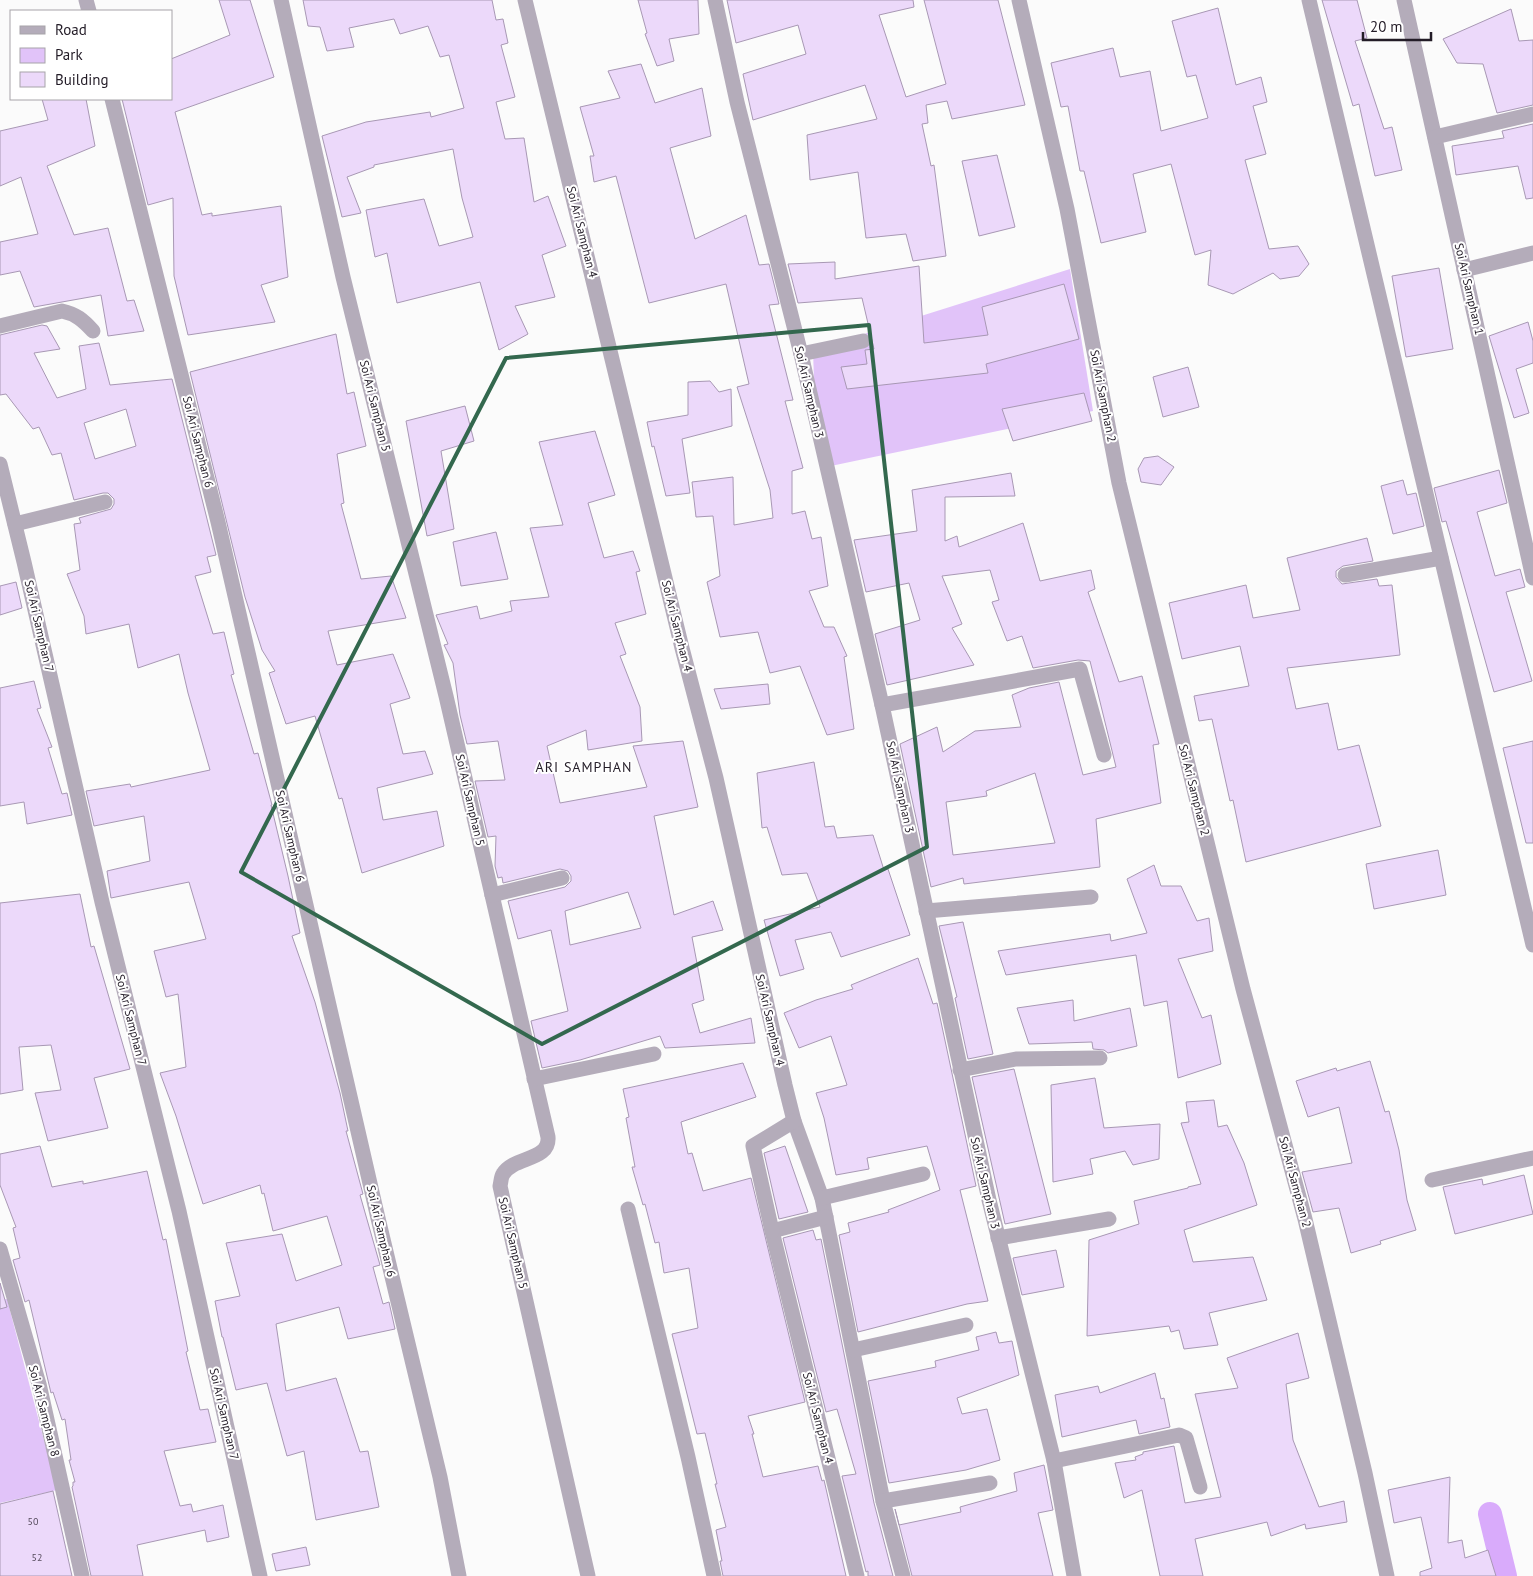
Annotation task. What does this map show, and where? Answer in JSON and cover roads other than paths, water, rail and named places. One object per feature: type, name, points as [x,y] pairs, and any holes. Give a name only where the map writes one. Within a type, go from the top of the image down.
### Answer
[{"type":"street","name":"Soi Ari Samphan 5","points":[[281,0],[346,286],[492,895],[548,1144],[545,1151],[511,1166],[502,1175],[500,1186],[588,1576]]},
{"type":"street","name":"Soi Ari Samphan 4","points":[[525,0],[682,648],[716,778],[794,1121],[753,1146],[772,1231],[857,1576]]},
{"type":"street","name":"Soi Ari Samphan 3","points":[[715,0],[737,102],[801,354],[882,705],[998,1238],[1054,1461],[1074,1576]]},
{"type":"street","name":"Soi Ari Samphan 2","points":[[1019,0],[1067,209],[1119,483],[1243,989],[1306,1219],[1387,1576]]},
{"type":"street","points":[[1309,0],[1533,946]]},
{"type":"street","name":"Soi Ari Samphan 1","points":[[1404,0],[1533,578]]},
{"type":"street","name":"Soi Ari Samphan 6","points":[[112,100],[218,522],[370,1185],[440,1477],[459,1576]]},
{"type":"street","points":[[1435,137],[1533,114]]},
{"type":"street","points":[[1464,270],[1533,253]]},
{"type":"street","points":[[0,326],[62,312],[71,313],[81,318],[93,331]]},
{"type":"street","points":[[801,354],[863,341]]},
{"type":"street","name":"Soi Ari Samphan 7","points":[[0,464],[102,902],[181,1220],[260,1576]]},
{"type":"street","points":[[15,524],[105,502]]},
{"type":"street","points":[[1346,575],[1441,558]]},
{"type":"street","points":[[882,705],[1080,669],[1104,755]]},
{"type":"street","points":[[492,895],[562,878]]},
{"type":"street","points":[[926,911],[1091,897]]},
{"type":"street","points":[[534,1079],[654,1054]]},
{"type":"street","points":[[960,1070],[1016,1059],[1100,1058]]},
{"type":"street","points":[[794,1121],[822,1198],[883,1501],[903,1576]]},
{"type":"street","points":[[1432,1180],[1533,1158]]},
{"type":"street","points":[[822,1198],[923,1174]]},
{"type":"street","points":[[628,1209],[688,1457],[714,1576]]},
{"type":"street","points":[[772,1231],[826,1217]]},
{"type":"street","points":[[998,1238],[1109,1219]]},
{"type":"street","name":"Soi Ari Samphan 8","points":[[0,1248],[39,1384],[82,1576]]},
{"type":"street","points":[[853,1350],[966,1325]]},
{"type":"street","points":[[1054,1461],[1179,1435],[1186,1438],[1200,1487]]},
{"type":"street","points":[[883,1501],[990,1482]]},
{"type":"waterway","points":[[1490,1514],[1505,1576]]},
{"type":"district","name":"ARI SAMPHAN","points":[[584,767]]}]
